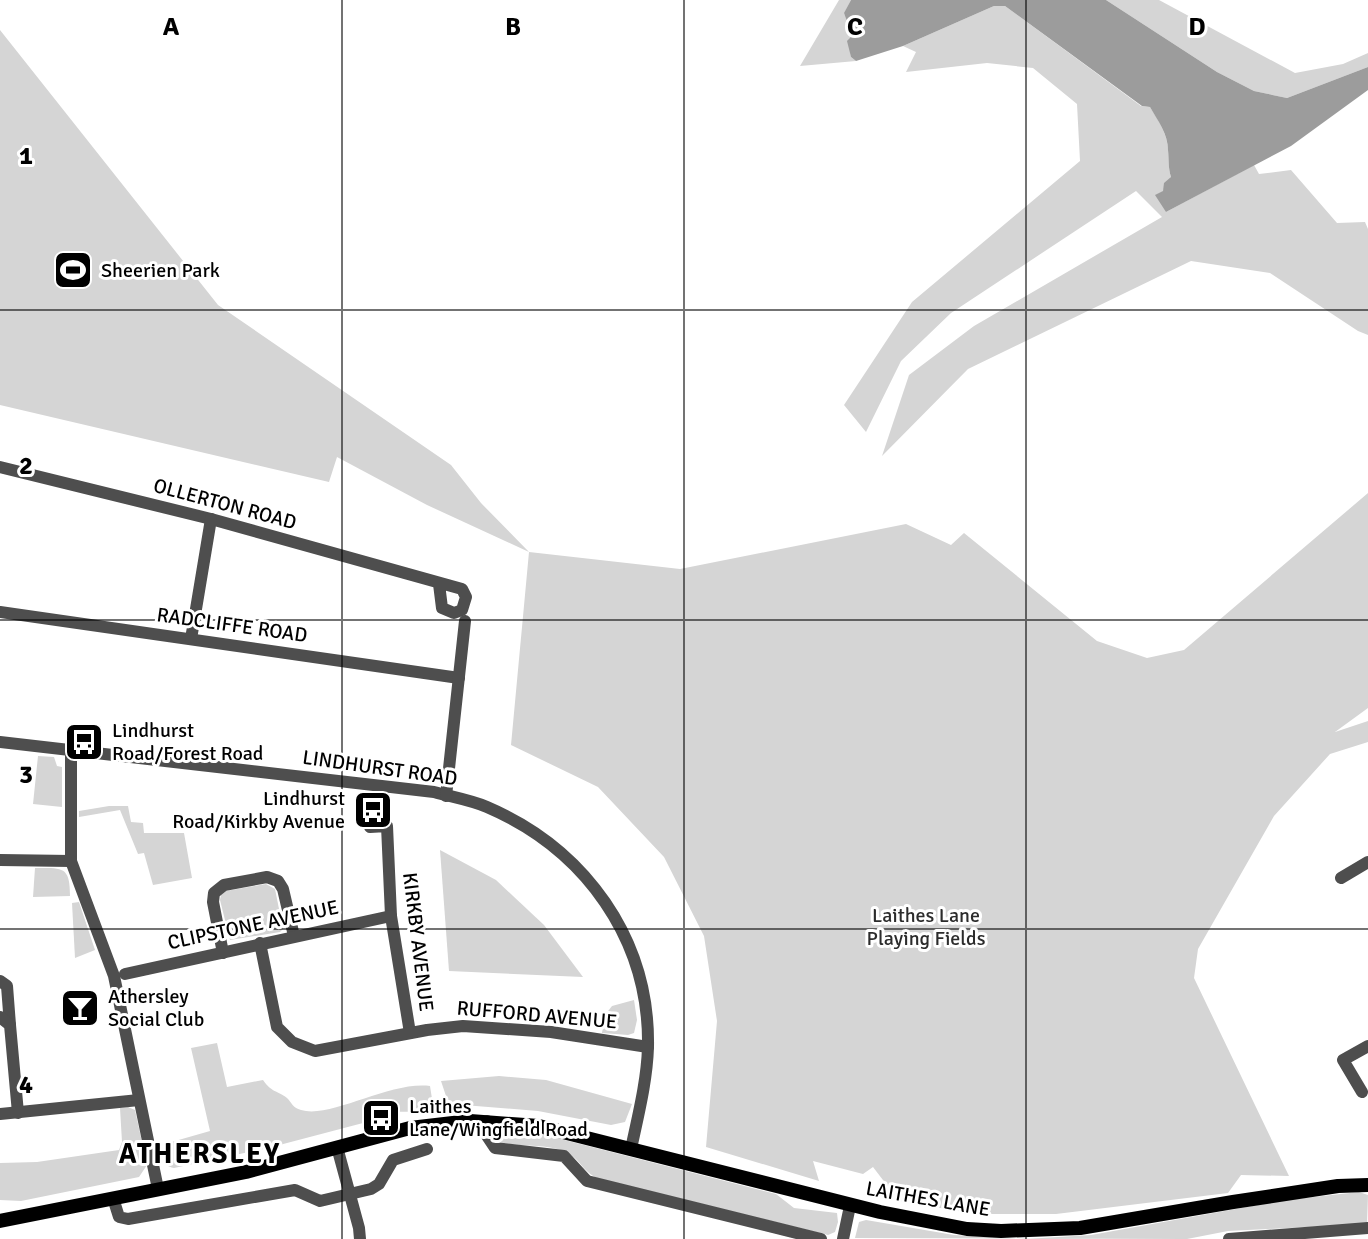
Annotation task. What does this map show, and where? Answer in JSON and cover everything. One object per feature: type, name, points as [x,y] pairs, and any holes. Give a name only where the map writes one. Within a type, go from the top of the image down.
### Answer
[{"type":"main road","name":"LAITHES LANE","points":[[0,1221],[246,1172],[430,1124],[487,1121],[539,1126],[850,1206],[967,1229],[1026,1231],[1080,1228],[1338,1186],[1368,1185]]},
{"type":"street","name":"OLLERTON ROAD","points":[[0,467],[211,519],[439,584]]},
{"type":"street","points":[[191,639],[211,519]]},
{"type":"street","name":"RADCLIFFE ROAD","points":[[0,612],[459,678]]},
{"type":"street","points":[[446,796],[465,621]]},
{"type":"street","name":"LINDHURST ROAD","points":[[0,742],[446,796],[486,807],[530,829],[566,856],[602,895],[636,966],[645,997],[648,1047],[643,1095],[631,1149]]},
{"type":"street","points":[[71,750],[71,861],[114,976],[158,1189]]},
{"type":"street","name":"KIRKBY AVENUE","points":[[370,827],[387,826],[391,916],[410,1033]]},
{"type":"street","points":[[0,860],[71,861]]},
{"type":"street","points":[[1341,878],[1368,862]]},
{"type":"street","points":[[223,953],[213,902],[214,893],[224,885],[267,877],[278,881],[283,889],[294,936]]},
{"type":"street","name":"CLIPSTONE AVENUE","points":[[125,974],[391,916]]},
{"type":"street","name":"RUFFORD AVENUE","points":[[260,943],[277,1027],[292,1042],[315,1051],[463,1026],[589,1037],[648,1047]]},
{"type":"street","points":[[0,981],[7,986],[5,1021],[18,1113]]},
{"type":"street","points":[[1362,1092],[1343,1060],[1368,1046]]},
{"type":"street","points":[[0,1114],[139,1100]]},
{"type":"street","points":[[487,1121],[487,1136],[495,1148],[564,1156],[587,1181],[821,1239]]},
{"type":"street","points":[[337,1147],[360,1239]]},
{"type":"street","points":[[113,1198],[119,1217],[128,1219],[295,1190],[320,1201],[379,1184],[393,1160],[427,1149]]},
{"type":"street","points":[[843,1239],[850,1206]]},
{"type":"street","points":[[1229,1239],[1368,1228]]},
{"type":"green space","points":[[839,0],[851,0],[844,14],[854,25],[854,35],[849,39],[851,57],[856,61],[800,66]]},
{"type":"green space","points":[[1106,0],[1159,0],[1295,73],[1343,64],[1368,53],[1368,67],[1287,98],[1254,91],[1217,72]]},
{"type":"green space","points":[[994,6],[1005,6],[1141,106],[1150,107],[1168,144],[1171,177],[1163,191],[1166,212],[1254,165],[1259,174],[1291,170],[1337,223],[1365,222],[1368,229],[1368,335],[1270,273],[1191,261],[968,369],[882,456],[909,375],[974,326],[1162,217],[1136,191],[951,313],[901,361],[866,432],[844,405],[912,302],[1080,161],[1077,104],[1033,68],[987,63],[906,72],[916,52],[903,46]]},
{"type":"green space","name":"Sheerien Park","points":[[0,30],[218,305],[451,465],[481,503],[529,552],[427,505],[337,457],[329,482],[0,405]]},
{"type":"green space","name":"Laithes Lane Playing Fields","points":[[1368,493],[1368,708],[1335,732],[1368,721],[1368,742],[1330,754],[1274,816],[1198,949],[1194,978],[1289,1176],[1241,1175],[1228,1193],[1056,1214],[976,1214],[899,1201],[873,1167],[863,1174],[813,1161],[819,1181],[706,1147],[717,1021],[704,936],[664,857],[598,787],[511,745],[529,552],[680,569],[906,524],[951,545],[964,533],[1097,641],[1147,658],[1184,650]]},
{"type":"green space","points":[[38,756],[54,757],[57,766],[62,767],[62,807],[33,804]]},
{"type":"green space","points":[[128,806],[131,822],[143,823],[144,833],[184,833],[192,878],[153,885],[144,853],[138,854],[120,810],[79,817],[79,811]]},
{"type":"green space","points":[[440,850],[496,880],[544,925],[583,977],[449,971]]},
{"type":"green space","points":[[35,868],[63,871],[68,879],[70,896],[33,897]]},
{"type":"green space","points":[[266,884],[275,889],[283,929],[230,940],[221,895],[226,891]]},
{"type":"green space","points":[[79,902],[95,950],[75,958],[72,903]]},
{"type":"green space","points":[[634,1000],[637,1020],[634,1033],[602,1033],[605,1015],[612,1006]]},
{"type":"green space","points":[[217,1043],[227,1087],[263,1080],[301,1110],[328,1109],[414,1086],[430,1086],[433,1105],[416,1111],[381,1113],[363,1123],[268,1148],[170,1167],[163,1160],[161,1145],[210,1131],[191,1048]]},
{"type":"green space","points":[[499,1076],[546,1080],[632,1104],[625,1122],[611,1125],[538,1111],[451,1104],[441,1081]]},
{"type":"green space","points":[[120,1108],[135,1110],[147,1165],[139,1177],[21,1201],[0,1200],[0,1163],[37,1162],[119,1150],[122,1142]]},
{"type":"green space","points":[[502,1128],[541,1134],[776,1194],[794,1208],[837,1213],[838,1222],[835,1232],[828,1235],[597,1178],[564,1151],[496,1141],[496,1132]]},
{"type":"green space","points":[[1359,1192],[1368,1195],[1367,1224],[1228,1231],[1187,1239],[1033,1239],[1091,1235],[1286,1200]]},
{"type":"green space","points":[[866,1220],[954,1235],[1016,1238],[855,1238],[859,1222]]},
{"type":"shaded area","points":[[851,0],[1106,0],[1217,72],[1254,91],[1287,98],[1368,67],[1368,90],[1291,146],[1166,212],[1155,195],[1163,191],[1164,183],[1171,177],[1168,144],[1150,107],[1142,106],[1005,6],[994,6],[903,46],[856,61],[851,57],[847,41],[855,26],[853,19],[847,21],[844,13]]},
{"type":"place","name":"Sheerien Park","points":[[73,270]]},
{"type":"place","name":"Lindhurst Road/Forest Road","points":[[84,742]]},
{"type":"place","name":"Lindhurst Road/Kirkby Avenue","points":[[373,810]]},
{"type":"place","name":"Athersley Social Club","points":[[80,1008]]},
{"type":"place","name":"Laithes Lane/Wingfield Road","points":[[381,1118]]},
{"type":"district","name":"ATHERSLEY","points":[[200,1154]]}]
